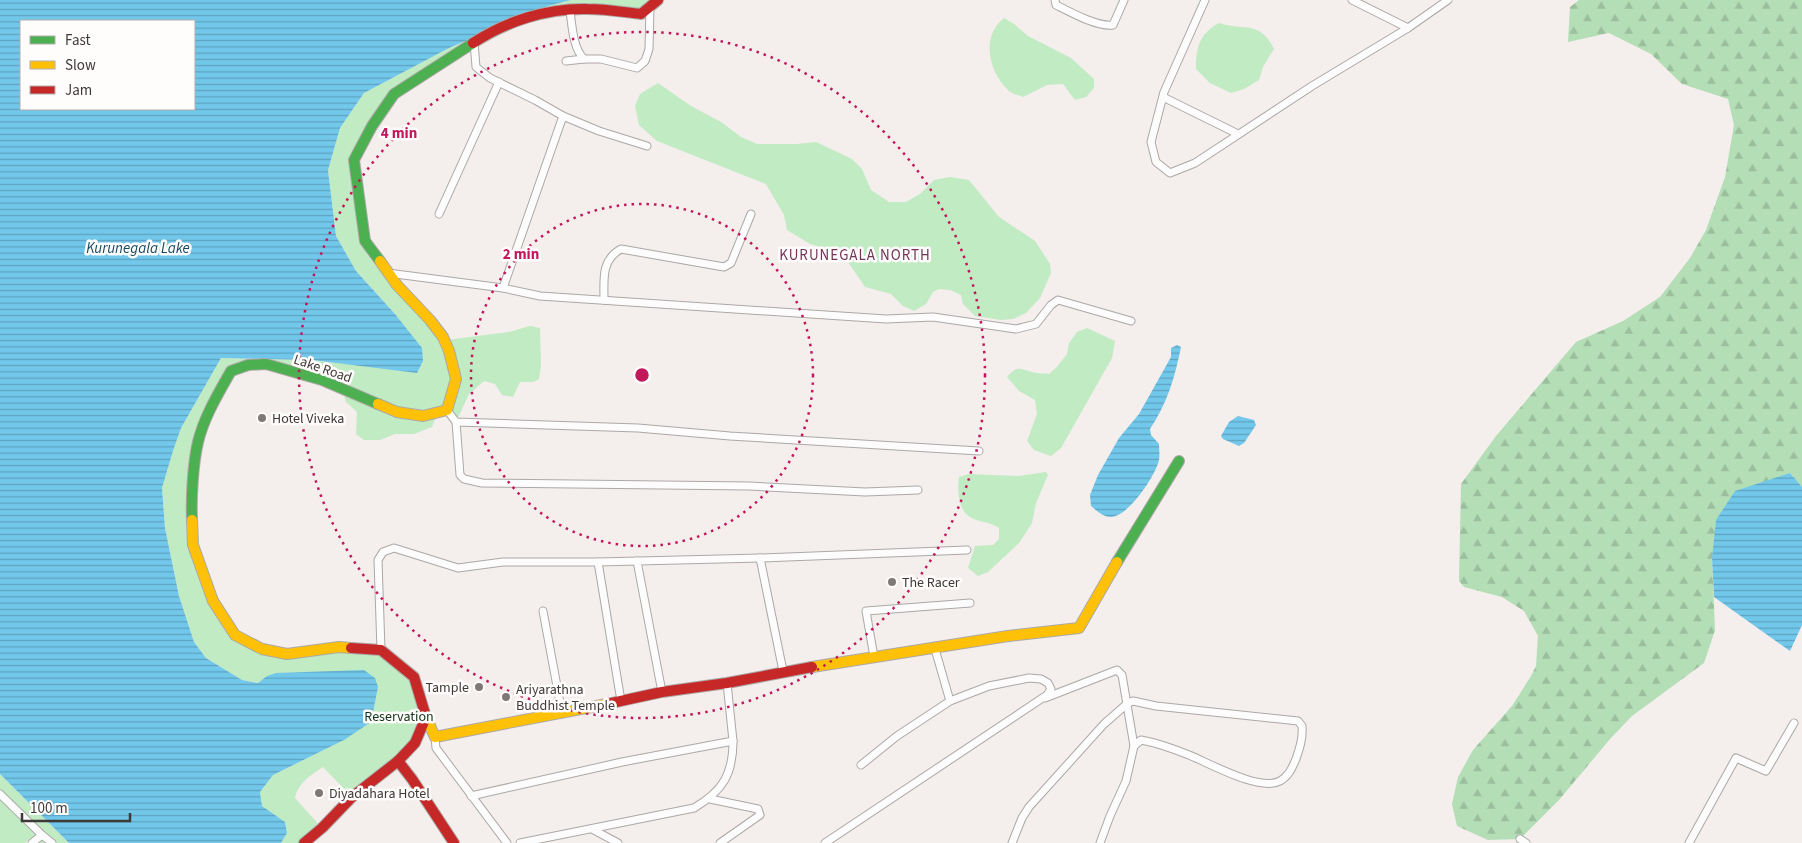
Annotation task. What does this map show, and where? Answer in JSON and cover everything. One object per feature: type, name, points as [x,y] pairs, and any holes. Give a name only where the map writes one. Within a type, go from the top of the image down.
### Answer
[{"type":"main road","points":[[447,410],[456,379],[449,351],[443,337],[430,320],[397,285],[365,241],[354,160],[372,126],[394,94],[474,42],[535,14],[586,9],[641,14],[654,3]]},
{"type":"main road","name":"Lake Road","points":[[381,650],[339,647],[287,654],[262,649],[235,635],[213,601],[193,545],[191,500],[198,442],[211,407],[231,371],[248,366],[266,364],[322,380],[397,412],[423,416],[447,410]]},
{"type":"main road","points":[[381,650],[414,677],[426,717],[435,737],[662,692],[727,683],[782,671],[935,649],[1008,636],[1079,628],[1130,539],[1179,461]]},
{"type":"main road","points":[[304,843],[322,828],[352,797],[398,761],[414,743],[426,717]]},
{"type":"main road","points":[[398,761],[454,843]]},
{"type":"street","points":[[1055,0],[1056,6],[1107,26],[1113,25],[1124,0]]},
{"type":"street","points":[[1205,0],[1163,97],[1151,142],[1156,162],[1170,173],[1195,163],[1408,28],[1448,0]]},
{"type":"street","points":[[1352,0],[1408,28]]},
{"type":"street","points":[[566,61],[601,59],[636,68],[645,61],[649,49],[654,3]]},
{"type":"street","points":[[570,11],[580,55],[584,59]]},
{"type":"street","points":[[474,42],[476,67],[490,78],[563,116],[599,131],[647,146]]},
{"type":"street","points":[[439,214],[499,82]]},
{"type":"street","points":[[1163,97],[1238,134]]},
{"type":"street","points":[[503,288],[563,116]]},
{"type":"street","points":[[604,300],[605,268],[612,254],[621,248],[724,267],[731,263],[751,214]]},
{"type":"street","points":[[388,273],[503,288],[540,296],[886,319],[933,318],[1016,329],[1036,324],[1051,305],[1058,300],[1070,302],[1131,322]]},
{"type":"street","points":[[447,410],[456,422],[460,475],[464,479],[482,483],[749,486],[865,492],[918,490]]},
{"type":"street","points":[[456,422],[638,428],[730,436],[979,451]]},
{"type":"street","points":[[381,650],[378,560],[383,552],[394,548],[458,568],[503,562],[760,558],[967,550]]},
{"type":"street","points":[[760,558],[782,671]]},
{"type":"street","points":[[637,561],[662,692]]},
{"type":"street","points":[[598,562],[621,701]]},
{"type":"street","points":[[874,658],[866,611],[970,603]]},
{"type":"street","points":[[543,612],[562,713]]},
{"type":"street","points":[[935,649],[950,701]]},
{"type":"street","points":[[1041,699],[1117,670],[1122,675],[1134,746],[1126,781],[1100,843]]},
{"type":"street","points":[[825,843],[1047,695],[1051,689],[1048,683],[1041,679],[1029,678],[988,686],[950,701],[897,736],[861,765]]},
{"type":"street","points":[[520,843],[694,808],[710,799],[720,789],[727,777],[733,752],[727,683]]},
{"type":"street","points":[[1012,843],[1022,818],[1029,808],[1104,724],[1133,701],[1156,706],[1298,721],[1302,726],[1303,740],[1291,772],[1279,781],[1268,783],[1238,777],[1154,742],[1141,740],[1134,746]]},
{"type":"street","points":[[1689,843],[1736,758],[1766,771],[1794,723]]},
{"type":"street","points":[[435,737],[436,748],[507,843]]},
{"type":"street","points":[[471,796],[622,762],[733,740]]},
{"type":"street","points":[[0,794],[52,843]]},
{"type":"street","points":[[710,799],[758,809],[760,815],[720,843]]},
{"type":"street","points":[[592,828],[618,843]]},
{"type":"street","points":[[32,843],[42,835]]},
{"type":"street","points":[[1520,839],[1526,843]]},
{"type":"green space","name":"Reservation","points":[[571,0],[658,0],[641,14],[535,14],[484,36],[394,94],[354,160],[365,241],[446,340],[509,332],[530,326],[540,328],[541,365],[539,379],[533,382],[520,382],[513,397],[502,395],[495,384],[484,381],[469,394],[456,422],[447,410],[437,414],[432,427],[414,434],[395,434],[380,440],[364,440],[356,434],[357,412],[346,402],[342,388],[266,364],[231,371],[198,442],[193,545],[235,635],[262,649],[381,650],[414,677],[426,717],[415,743],[352,797],[323,767],[310,776],[299,788],[295,798],[322,828],[304,843],[281,843],[287,833],[285,822],[262,806],[260,792],[273,775],[344,740],[306,673],[275,674],[258,683],[242,680],[206,658],[194,642],[179,596],[165,528],[162,488],[173,451],[181,428],[221,358],[312,360],[417,372],[423,361],[395,314],[356,271],[336,236],[328,170],[340,128],[364,93],[449,48],[548,6]]},
{"type":"green space","points":[[1579,0],[1802,0],[1802,487],[1790,473],[1712,559],[1715,630],[1704,663],[1632,716],[1610,739],[1559,800],[1520,839],[1488,840],[1457,826],[1452,804],[1458,777],[1473,750],[1512,706],[1531,676],[1536,666],[1538,636],[1524,611],[1502,597],[1464,587],[1459,581],[1461,484],[1496,436],[1576,342],[1623,321],[1660,297],[1690,258],[1706,230],[1725,177],[1734,125],[1728,99],[1682,84],[1651,54],[1609,33],[1568,42],[1570,7]]},
{"type":"green space","points":[[1004,18],[1028,36],[1071,58],[1094,79],[1094,88],[1086,97],[1075,100],[1063,84],[1047,85],[1023,97],[1010,92],[996,75],[990,55],[992,35]]},
{"type":"green space","points":[[1219,23],[1257,30],[1269,40],[1274,49],[1263,67],[1259,80],[1244,89],[1231,93],[1210,83],[1196,69],[1200,42],[1212,27]]},
{"type":"green space","points":[[658,83],[691,106],[721,122],[741,137],[757,144],[816,142],[852,159],[862,169],[871,190],[889,202],[906,202],[920,194],[934,180],[950,177],[969,180],[999,217],[1035,241],[1050,264],[1051,273],[1040,298],[1026,313],[1013,319],[1001,320],[975,316],[963,304],[961,295],[950,290],[939,289],[933,292],[926,304],[914,311],[903,306],[891,294],[865,287],[842,253],[810,244],[787,230],[784,215],[766,184],[657,141],[639,125],[635,106],[640,94]]},
{"type":"green space","points":[[1087,328],[1115,341],[1112,358],[1061,448],[1051,456],[1034,450],[1027,441],[1037,414],[1035,400],[1019,391],[1007,377],[1016,369],[1049,374],[1067,354],[1069,343],[1077,332]]},
{"type":"green space","points":[[1046,472],[1048,475],[1036,503],[1032,523],[1019,543],[988,572],[978,576],[968,568],[975,546],[993,545],[999,539],[999,528],[973,519],[966,514],[959,499],[959,477],[969,474],[1019,476]]},
{"type":"green space","points":[[0,774],[69,843],[40,843],[30,839],[25,843],[0,843]]},
{"type":"water","name":"Kurunegala Lake","points":[[0,0],[571,0],[548,6],[449,48],[364,93],[340,128],[328,170],[336,236],[356,271],[395,314],[422,348],[423,361],[417,373],[312,360],[221,358],[181,428],[162,488],[165,528],[179,596],[194,642],[206,658],[242,680],[258,683],[267,676],[276,673],[364,670],[375,678],[378,687],[371,722],[344,740],[273,775],[260,792],[262,806],[285,822],[287,833],[281,843],[69,843],[0,774]]},
{"type":"water","points":[[1177,345],[1181,347],[1173,380],[1166,400],[1150,429],[1151,435],[1159,444],[1157,467],[1147,485],[1133,503],[1118,515],[1105,516],[1091,506],[1090,495],[1098,475],[1119,438],[1139,414],[1171,357],[1171,348]]},
{"type":"water","points":[[1238,416],[1254,420],[1256,425],[1244,443],[1239,446],[1223,439],[1221,436],[1229,422]]},
{"type":"water","points":[[1790,473],[1802,487],[1802,625],[1790,651],[1714,597],[1712,559],[1716,520],[1735,491]]},
{"type":"traffic: fast","points":[[380,261],[365,241],[354,160],[372,126],[394,94],[473,43]]},
{"type":"traffic: fast","points":[[192,520],[193,481],[198,442],[216,397],[231,371],[248,365],[266,364],[322,380],[378,404]]},
{"type":"traffic: fast","points":[[1117,562],[1179,461]]},
{"type":"traffic: slow","points":[[378,404],[397,412],[423,416],[447,410],[456,379],[449,351],[443,337],[430,320],[397,285],[380,261]]},
{"type":"traffic: slow","points":[[192,520],[193,545],[213,601],[235,635],[262,649],[287,654],[339,647],[351,648]]},
{"type":"traffic: slow","points":[[812,667],[1008,636],[1079,628],[1117,562]]},
{"type":"traffic: slow","points":[[426,717],[435,737],[607,704]]},
{"type":"traffic: jam","points":[[473,43],[500,28],[528,17],[572,9],[607,10],[641,14],[658,0]]},
{"type":"traffic: jam","points":[[304,843],[322,828],[352,797],[398,761],[415,743],[426,717],[414,677],[381,650],[351,648]]},
{"type":"traffic: jam","points":[[607,704],[662,692],[727,683],[812,667]]},
{"type":"traffic: jam","points":[[398,761],[454,843]]},
{"type":"place","name":"Hotel Viveka","points":[[262,418]]},
{"type":"place","name":"The Racer","points":[[892,582]]},
{"type":"place","name":"Tample","points":[[479,687]]},
{"type":"place","name":"Ariyarathna Buddhist Temple","points":[[506,697]]},
{"type":"place","name":"Diyadahara Hotel","points":[[319,793]]},
{"type":"district","name":"KURUNEGALA NORTH","points":[[855,255]]}]
